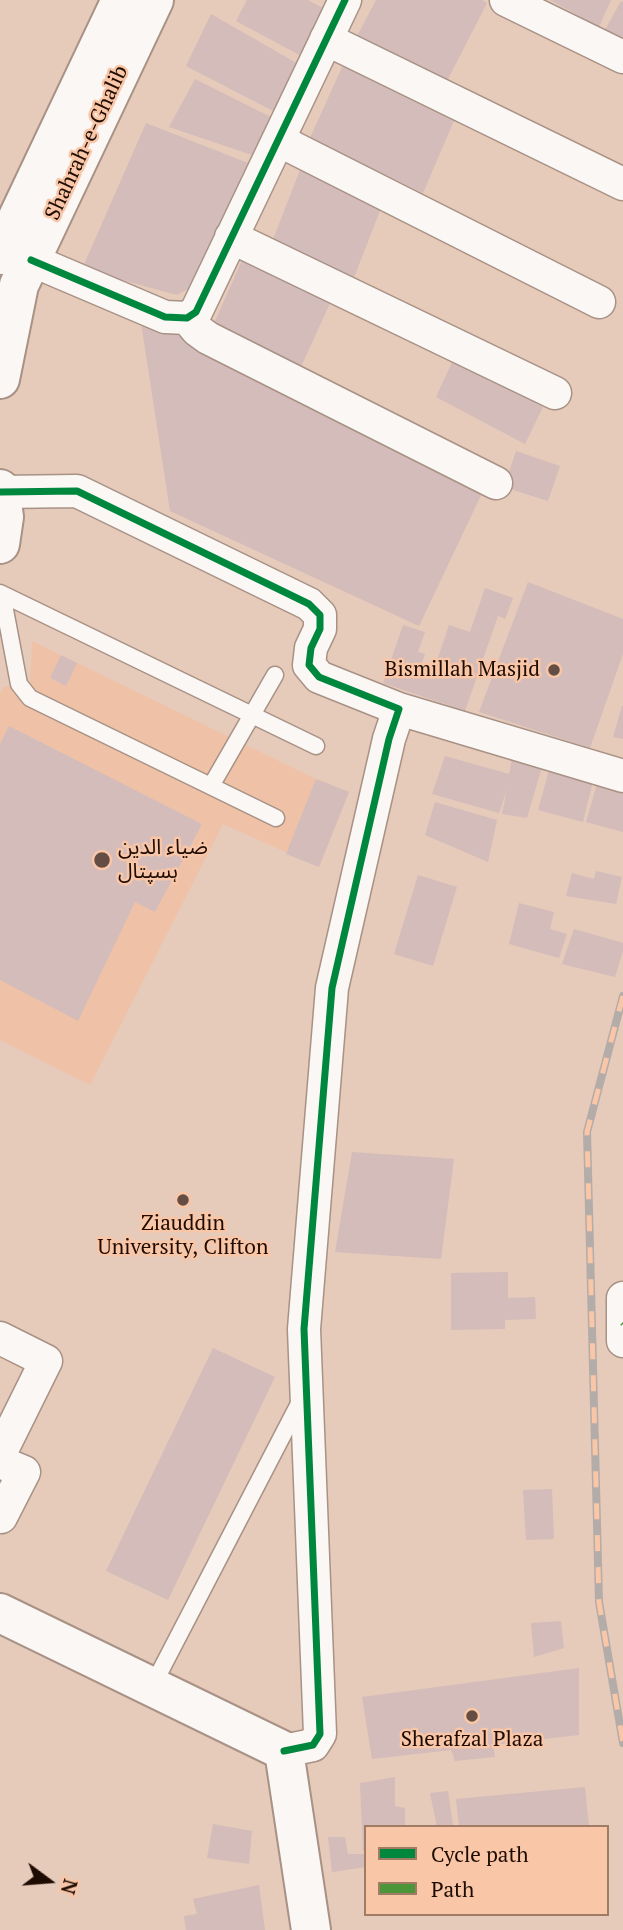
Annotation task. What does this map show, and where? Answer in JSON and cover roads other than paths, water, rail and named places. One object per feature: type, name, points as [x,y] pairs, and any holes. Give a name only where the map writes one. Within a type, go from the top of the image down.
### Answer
[{"type":"main road","name":"Shahrah-e-Ghalib","points":[[14,261],[121,0]]},
{"type":"main road","name":"Shahrah-e-Ghalib","points":[[14,261],[154,0]]},
{"type":"main road","points":[[0,379],[14,261]]},
{"type":"main road","points":[[0,544],[4,517],[1,491]]},
{"type":"main road","points":[[0,1613],[284,1751],[311,1930]]},
{"type":"street","points":[[14,261],[165,317],[187,318],[196,312],[345,0]]},
{"type":"street","points":[[506,0],[623,57]]},
{"type":"street","points":[[326,39],[623,184]]},
{"type":"street","points":[[278,140],[599,302]]},
{"type":"street","points":[[231,237],[555,393]]},
{"type":"street","points":[[187,318],[208,338],[496,483]]},
{"type":"street","points":[[1,491],[77,491],[309,604],[320,615],[320,629],[311,648],[309,665],[319,677],[399,709],[623,776]]},
{"type":"street","points":[[284,1751],[313,1745],[320,1734],[304,1329],[332,988],[389,739],[399,709]]},
{"type":"street","points":[[0,1338],[46,1362],[0,1454]]},
{"type":"street","points":[[0,1462],[24,1472],[1,1517]]},
{"type":"lane","points":[[1,593],[19,684],[30,698],[276,818]]},
{"type":"lane","points":[[1,593],[316,746]]},
{"type":"lane","points":[[0,676],[16,671]]},
{"type":"lane","points":[[211,786],[275,675]]},
{"type":"lane","points":[[152,1687],[306,1390]]},
{"type":"railway","points":[[623,996],[587,1132],[599,1602],[623,1743]]},
{"type":"place","name":"Bismillah Masjid","points":[[554,670]]},
{"type":"place","name":"ضیاء الدین ہسپتال","points":[[102,860]]},
{"type":"place","name":"Ziauddin University, Clifton","points":[[183,1200]]},
{"type":"place","name":"Sherafzal Plaza","points":[[472,1716]]}]
